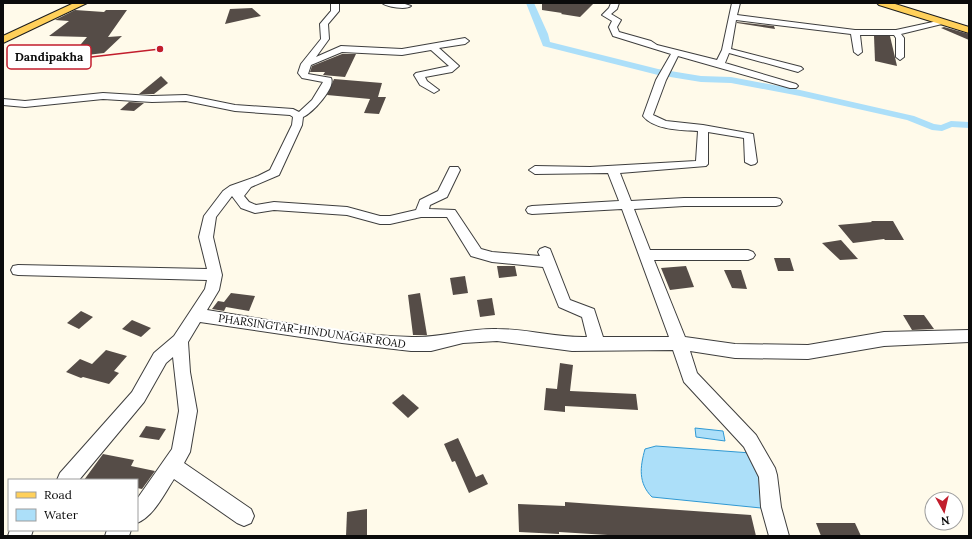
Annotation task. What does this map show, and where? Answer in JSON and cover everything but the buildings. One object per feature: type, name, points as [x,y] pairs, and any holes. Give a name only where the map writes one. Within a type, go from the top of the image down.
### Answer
[{"type":"main road","points":[[3,40],[82,3]]},
{"type":"main road","points":[[882,3],[939,22],[969,30]]},
{"type":"street","points":[[298,116],[306,112],[317,100],[328,80],[305,76],[303,72],[306,64],[325,39],[324,24],[335,11],[335,3]]},
{"type":"street","points":[[386,3],[407,6]]},
{"type":"street","points":[[615,3],[613,9],[606,15],[617,20],[613,27],[616,34],[648,42],[654,47],[720,64],[792,86]]},
{"type":"street","points":[[720,64],[726,50],[736,3]]},
{"type":"street","points":[[732,17],[855,32],[896,33],[939,22]]},
{"type":"street","points":[[855,32],[858,52]]},
{"type":"street","points":[[896,33],[900,38],[900,57]]},
{"type":"street","points":[[306,64],[341,49],[402,52],[465,41]]},
{"type":"street","points":[[433,47],[454,66],[449,70],[419,76],[423,83],[434,90]]},
{"type":"street","points":[[726,50],[798,69]]},
{"type":"street","points":[[676,52],[661,80],[648,116],[652,120],[662,123],[749,136],[751,162]]},
{"type":"street","points":[[3,102],[25,104],[103,96],[152,99],[186,98],[235,108],[293,112],[298,116]]},
{"type":"street","points":[[68,479],[138,397],[160,358],[180,341],[197,315],[212,290],[215,275],[207,243],[210,216],[227,194],[275,172],[297,125],[298,116]]},
{"type":"street","points":[[535,170],[613,170],[702,164],[703,128]]},
{"type":"street","points":[[421,213],[424,203],[443,194],[454,170]]},
{"type":"street","points":[[613,170],[679,343],[690,377],[750,441],[760,457],[768,475],[771,507],[779,536]]},
{"type":"street","points":[[247,184],[238,196],[245,205],[255,209],[274,206],[347,211],[380,220],[390,220],[421,213],[451,213],[476,253],[482,255],[547,257],[564,303],[567,306],[581,309],[589,313],[597,344]]},
{"type":"street","points":[[532,210],[684,202],[776,202]]},
{"type":"street","points":[[645,255],[748,255]]},
{"type":"street","points":[[18,270],[215,275]]},
{"type":"street","name":"PHARSINGTAR-HINDUNAGAR ROAD","points":[[197,315],[342,337],[411,344],[431,344],[463,337],[497,335],[572,344],[679,343],[735,351],[808,352],[884,339],[969,336]]},
{"type":"street","points":[[138,512],[149,500],[181,452],[188,411],[182,372],[180,341]]},
{"type":"street","points":[[172,466],[244,516]]},
{"type":"water","points":[[695,428],[723,431],[725,441],[696,437]]},
{"type":"water","points":[[656,446],[751,453],[755,460],[766,506],[761,508],[652,497],[644,486],[641,468],[645,449]]},
{"type":"waterway","points":[[530,3],[544,34],[546,44],[658,72],[701,79],[731,80],[800,93],[910,118],[932,127],[942,128],[951,124],[969,125]]},
{"type":"place","name":"Dandipakha","points":[[160,49]]}]
